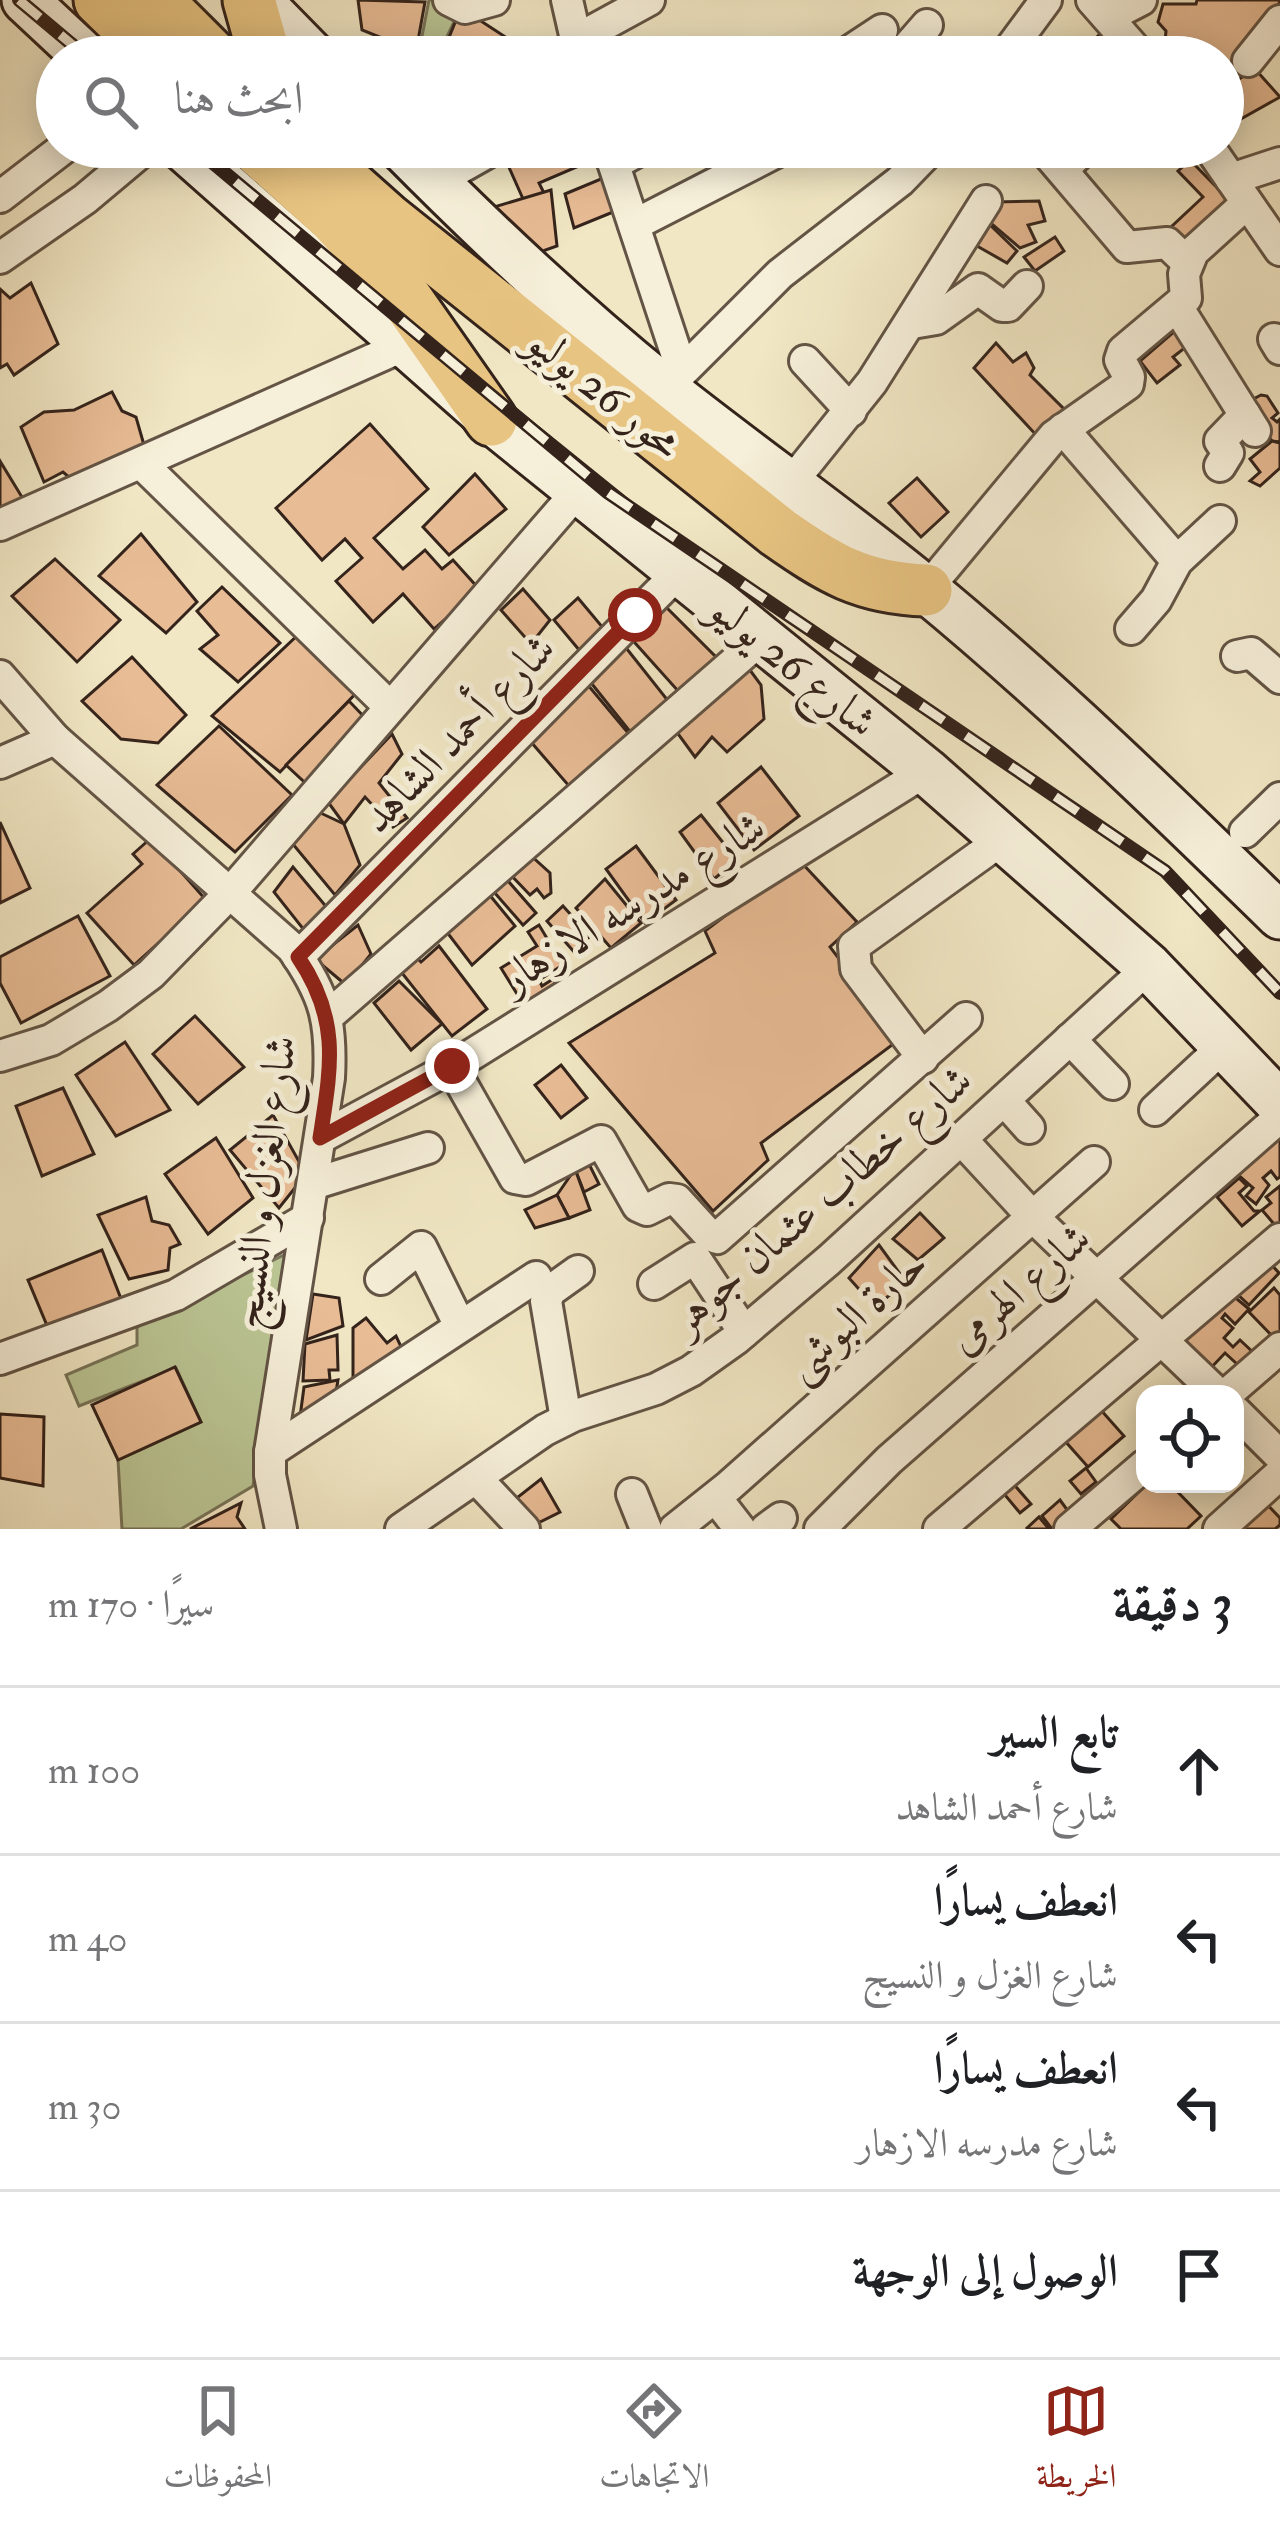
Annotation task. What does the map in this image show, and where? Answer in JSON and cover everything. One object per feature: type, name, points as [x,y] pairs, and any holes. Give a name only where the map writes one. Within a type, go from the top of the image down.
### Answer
[{"type":"highway","points":[[100,0],[137,36]]},
{"type":"highway","points":[[156,0],[192,36]]},
{"type":"highway","points":[[254,0],[261,36]]},
{"type":"highway","name":"محور 26 يوليو","points":[[278,168],[388,275],[490,420]]},
{"type":"highway","name":"محور 26 يوليو","points":[[330,168],[388,220],[802,549],[883,589],[926,590]]},
{"type":"highway","points":[[361,168],[453,268]]},
{"type":"main road","points":[[25,0],[64,36]]},
{"type":"main road","points":[[254,0],[292,36]]},
{"type":"main road","name":"شارع 26 يوليو","points":[[205,168],[490,420],[1004,839],[1149,967],[1280,1104]]},
{"type":"main road","points":[[422,168],[497,245],[674,380],[791,483],[926,590],[1120,761],[1280,916]]},
{"type":"street","points":[[448,0],[465,8],[494,0]]},
{"type":"street","points":[[567,0],[574,36]]},
{"type":"street","points":[[596,36],[649,0]]},
{"type":"street","points":[[1019,36],[1046,0]]},
{"type":"street","points":[[1124,36],[1100,8],[1141,0]]},
{"type":"street","points":[[1248,61],[1280,21]]},
{"type":"street","points":[[917,36],[927,25]]},
{"type":"street","points":[[874,36],[882,31]]},
{"type":"street","points":[[926,590],[1064,428],[1128,384],[1120,360],[1123,351],[1178,308],[1186,298],[1186,262],[1239,191],[1280,163]]},
{"type":"street","points":[[0,197],[39,168]]},
{"type":"street","points":[[0,258],[121,168]]},
{"type":"street","points":[[436,182],[460,168]]},
{"type":"street","points":[[615,168],[674,380]]},
{"type":"street","points":[[634,225],[745,168]]},
{"type":"street","points":[[674,380],[780,274],[913,168]]},
{"type":"street","points":[[1059,168],[1127,247],[1167,243],[1186,262]]},
{"type":"street","points":[[1223,168],[1280,250]]},
{"type":"street","points":[[30,175],[62,215]]},
{"type":"street","points":[[791,483],[851,411],[986,201]]},
{"type":"street","points":[[912,322],[936,319],[978,289],[1005,307],[1028,286]]},
{"type":"street","points":[[1178,308],[1250,423],[1220,441],[1228,453],[1220,466]]},
{"type":"street","points":[[0,525],[404,346]]},
{"type":"street","points":[[805,361],[851,411]]},
{"type":"street","points":[[1064,428],[1113,508],[1177,561]]},
{"type":"street","points":[[142,464],[390,707]]},
{"type":"street","points":[[0,1056],[51,1040],[151,974],[230,893],[577,492]]},
{"type":"street","points":[[1131,629],[1156,600],[1177,561],[1220,521]]},
{"type":"street","name":"شارع أحمد الشاهد","points":[[298,957],[680,571]]},
{"type":"street","points":[[327,1017],[761,639]]},
{"type":"street","points":[[1237,656],[1251,652],[1280,678]]},
{"type":"street","name":"شارع الغزل و النسيج","points":[[0,676],[55,739],[298,957],[318,987],[332,1032],[308,1218],[257,1529]]},
{"type":"street","points":[[0,764],[55,739]]},
{"type":"street","name":"شارع مدرسه الازهار","points":[[320,1138],[452,1066],[926,772]]},
{"type":"street","points":[[1245,832],[1280,798]]},
{"type":"street","points":[[923,1058],[856,969],[854,946],[1004,839]]},
{"type":"street","name":"شارع خطاب عثمان جوهر","points":[[400,1529],[566,1419],[656,1389],[691,1371],[744,1332],[1149,967]]},
{"type":"street","points":[[452,1066],[514,1178],[526,1180],[601,1142],[638,1206],[646,1210],[677,1200],[717,1238],[966,1018]]},
{"type":"street","points":[[1070,1039],[1113,1084]]},
{"type":"street","points":[[1155,1110],[1224,1046]]},
{"type":"street","points":[[1004,1100],[1029,1128]]},
{"type":"street","name":"شارع الهرمى","points":[[820,1529],[889,1460],[1280,1117]]},
{"type":"street","points":[[961,1139],[1033,1216],[1209,1385]]},
{"type":"street","points":[[313,1184],[428,1148]]},
{"type":"street","name":"حارة البوشى","points":[[675,1529],[1054,1202],[1094,1162]]},
{"type":"street","points":[[0,1359],[176,1295],[308,1218]]},
{"type":"street","points":[[939,1529],[1280,1239]]},
{"type":"street","points":[[381,1279],[421,1246],[460,1326]]},
{"type":"street","points":[[654,1283],[695,1258],[744,1332]]},
{"type":"street","points":[[566,1419],[546,1300],[550,1291],[578,1271]]},
{"type":"street","points":[[270,1463],[536,1277]]},
{"type":"street","points":[[1237,1385],[1280,1348]]},
{"type":"street","points":[[1244,1420],[1280,1456]]},
{"type":"street","name":"شارع الغزل و النسيج","points":[[270,1463],[281,1529]]},
{"type":"street","points":[[1070,1529],[1136,1473]]},
{"type":"street","points":[[1220,1529],[1280,1474]]},
{"type":"street","points":[[476,1478],[524,1529]]},
{"type":"street","points":[[632,1494],[646,1529]]},
{"type":"street","points":[[716,1498],[740,1529]]},
{"type":"green space","points":[[429,0],[439,0],[458,14],[447,36],[422,36]]},
{"type":"green space","points":[[286,1254],[253,1486],[181,1529],[122,1529],[118,1460],[201,1422],[176,1368],[79,1406],[66,1375],[137,1345],[137,1327]]},
{"type":"building","points":[[358,0],[425,2],[419,36],[377,36],[362,30]]},
{"type":"building","points":[[1197,0],[1280,0],[1244,52],[1244,36],[1166,36],[1158,22],[1163,4],[1196,4]]},
{"type":"building","points":[[461,8],[504,36],[450,36]]},
{"type":"building","points":[[1107,27],[1117,33],[1114,36],[1098,36]]},
{"type":"building","points":[[1255,69],[1280,97],[1244,117],[1244,76]]},
{"type":"building","points":[[509,168],[574,168],[539,183],[544,193],[524,201]]},
{"type":"building","points":[[1198,168],[1228,199],[1185,240],[1171,227],[1203,197],[1178,171]]},
{"type":"building","points":[[608,176],[618,210],[574,228],[565,194]]},
{"type":"building","points":[[551,190],[557,246],[526,257],[484,210]]},
{"type":"building","points":[[1039,201],[1045,221],[1028,225],[1036,242],[1020,248],[987,220],[995,202]]},
{"type":"building","points":[[990,225],[1017,251],[1007,263],[977,246]]},
{"type":"building","points":[[1055,237],[1064,251],[1035,271],[1024,257]]},
{"type":"building","points":[[31,283],[58,344],[14,375],[7,364],[0,368],[0,289],[10,298]]},
{"type":"building","points":[[1183,324],[1195,340],[1173,357],[1180,365],[1157,383],[1140,361]]},
{"type":"building","points":[[996,343],[1013,362],[1026,353],[1034,368],[1030,375],[1067,412],[1038,437],[974,368]]},
{"type":"building","points":[[112,392],[122,411],[136,417],[146,452],[76,483],[63,472],[44,482],[21,427],[44,412],[74,410]]},
{"type":"building","points":[[1267,396],[1278,413],[1272,418],[1280,419],[1280,442],[1272,441],[1242,405]]},
{"type":"building","points":[[370,424],[428,489],[374,538],[403,569],[425,550],[442,569],[453,560],[479,589],[434,629],[403,594],[373,622],[336,581],[362,558],[345,539],[322,560],[276,508]]},
{"type":"building","points":[[1272,441],[1280,443],[1280,468],[1260,486],[1250,481],[1260,472],[1250,459]]},
{"type":"building","points":[[0,461],[25,502],[0,514]]},
{"type":"building","points":[[475,474],[506,509],[449,555],[423,527]]},
{"type":"building","points":[[917,478],[948,512],[921,537],[889,503]]},
{"type":"building","points":[[141,534],[197,602],[166,633],[99,576]]},
{"type":"building","points":[[55,559],[120,620],[77,662],[12,596]]},
{"type":"building","points":[[222,587],[280,643],[238,682],[200,649],[218,635],[197,611]]},
{"type":"building","points":[[523,589],[550,620],[531,644],[501,610]]},
{"type":"building","points":[[578,598],[604,629],[580,651],[554,620]]},
{"type":"building","points":[[660,601],[717,658],[679,692],[627,634]]},
{"type":"building","points":[[301,632],[361,688],[280,772],[212,716]]},
{"type":"building","points":[[623,644],[669,702],[632,734],[588,679]]},
{"type":"building","points":[[132,657],[186,715],[158,743],[121,739],[82,701]]},
{"type":"building","points":[[744,662],[761,685],[764,719],[727,752],[712,737],[695,757],[673,727]]},
{"type":"building","points":[[582,678],[629,734],[569,786],[525,735]]},
{"type":"building","points":[[349,701],[371,724],[313,790],[286,765]]},
{"type":"building","points":[[219,726],[292,795],[235,852],[157,785]]},
{"type":"building","points":[[392,734],[402,754],[379,783],[407,818],[393,827],[365,797],[344,824],[328,802]]},
{"type":"building","points":[[761,767],[799,816],[754,850],[718,803]]},
{"type":"building","points":[[310,808],[344,824],[360,865],[335,895],[287,837]]},
{"type":"building","points":[[701,815],[737,860],[714,879],[680,832]]},
{"type":"building","points":[[0,822],[30,888],[0,903]]},
{"type":"building","points":[[151,838],[206,900],[134,965],[87,913],[142,864],[133,854]]},
{"type":"building","points":[[636,846],[676,900],[645,923],[606,869]]},
{"type":"building","points":[[528,853],[550,873],[551,893],[544,898],[537,889],[530,895],[507,871]]},
{"type":"building","points":[[799,860],[857,922],[830,947],[900,1039],[761,1143],[768,1160],[713,1211],[569,1043],[715,953],[705,931]]},
{"type":"building","points":[[293,867],[329,910],[304,930],[274,892]]},
{"type":"building","points":[[502,874],[536,913],[523,925],[487,884]]},
{"type":"building","points":[[605,879],[641,923],[611,948],[576,908]]},
{"type":"building","points":[[488,893],[515,926],[472,965],[446,931]]},
{"type":"building","points":[[563,906],[590,936],[575,953],[547,921]]},
{"type":"building","points":[[78,916],[110,976],[21,1023],[0,983],[0,957]]},
{"type":"building","points":[[358,925],[371,954],[346,985],[315,959]]},
{"type":"building","points":[[539,925],[563,965],[539,980],[542,986],[553,979],[564,996],[527,1010],[501,968],[537,946],[528,932]]},
{"type":"building","points":[[439,946],[487,1009],[452,1036],[398,968],[414,955],[421,962]]},
{"type":"building","points":[[399,981],[442,1024],[411,1050],[374,1003]]},
{"type":"building","points":[[195,1016],[244,1067],[198,1104],[153,1054]]},
{"type":"building","points":[[125,1042],[170,1110],[116,1136],[76,1075]]},
{"type":"building","points":[[561,1065],[587,1098],[561,1118],[535,1085]]},
{"type":"building","points":[[63,1088],[94,1154],[42,1176],[16,1106]]},
{"type":"building","points":[[273,1115],[306,1174],[279,1208],[230,1150]]},
{"type":"building","points":[[1276,1134],[1280,1138],[1280,1177],[1271,1171],[1263,1178],[1269,1185],[1256,1204],[1246,1196],[1253,1188],[1235,1172]]},
{"type":"building","points":[[216,1138],[253,1198],[208,1234],[165,1174]]},
{"type":"building","points":[[588,1162],[599,1184],[584,1192],[575,1169]]},
{"type":"building","points":[[575,1169],[590,1210],[569,1218],[557,1195]]},
{"type":"building","points":[[1239,1178],[1247,1186],[1239,1193],[1254,1211],[1260,1211],[1242,1226],[1217,1197]]},
{"type":"building","points":[[1280,1186],[1280,1231],[1262,1210],[1271,1203],[1266,1197]]},
{"type":"building","points":[[557,1195],[569,1218],[535,1228],[525,1210]]},
{"type":"building","points":[[146,1197],[152,1221],[169,1225],[180,1244],[170,1248],[168,1270],[129,1279],[98,1215]]},
{"type":"building","points":[[920,1213],[944,1238],[918,1260],[893,1239]]},
{"type":"building","points":[[879,1245],[906,1282],[875,1307],[849,1278]]},
{"type":"building","points":[[102,1250],[125,1309],[51,1335],[28,1280]]},
{"type":"building","points":[[1268,1261],[1279,1273],[1249,1305],[1235,1292]]},
{"type":"building","points":[[1274,1288],[1280,1295],[1280,1336],[1276,1340],[1249,1312]]},
{"type":"building","points":[[1225,1289],[1249,1309],[1235,1324],[1225,1314],[1222,1318],[1233,1328],[1224,1338],[1233,1347],[1240,1340],[1258,1357],[1223,1378],[1237,1364],[1225,1353],[1208,1371],[1172,1338]]},
{"type":"building","points":[[313,1294],[339,1298],[343,1326],[306,1340]]},
{"type":"building","points":[[366,1318],[387,1343],[396,1336],[405,1355],[353,1391],[353,1328]]},
{"type":"building","points":[[337,1335],[338,1370],[329,1370],[330,1380],[303,1381],[305,1344]]},
{"type":"building","points":[[175,1367],[201,1422],[118,1460],[92,1405]]},
{"type":"building","points":[[338,1380],[334,1404],[300,1417],[304,1387]]},
{"type":"building","points":[[1100,1409],[1124,1436],[1088,1467],[1065,1441]]},
{"type":"building","points":[[0,1414],[44,1417],[43,1486],[0,1478]]},
{"type":"building","points":[[1086,1468],[1096,1482],[1081,1494],[1070,1481]]},
{"type":"building","points":[[541,1479],[560,1512],[530,1527],[509,1504]]},
{"type":"building","points":[[1010,1480],[1031,1504],[1020,1513],[1000,1489]]},
{"type":"building","points":[[1138,1493],[1179,1493],[1201,1516],[1187,1529],[1121,1529],[1111,1519]]},
{"type":"building","points":[[1262,1499],[1280,1518],[1280,1525],[1245,1529],[1239,1522]]},
{"type":"building","points":[[1060,1500],[1068,1511],[1059,1518],[1069,1529],[1052,1529],[1042,1516]]},
{"type":"building","points":[[241,1503],[237,1517],[245,1529],[190,1529]]},
{"type":"building","points":[[1039,1517],[1049,1529],[1027,1528]]},
{"type":"railway","points":[[19,0],[62,36]]},
{"type":"railway","points":[[219,168],[607,492],[1165,871],[1280,993]]},
{"type":"route","points":[[452,1066],[320,1138],[332,1032],[318,987],[298,957],[635,615]]}]
